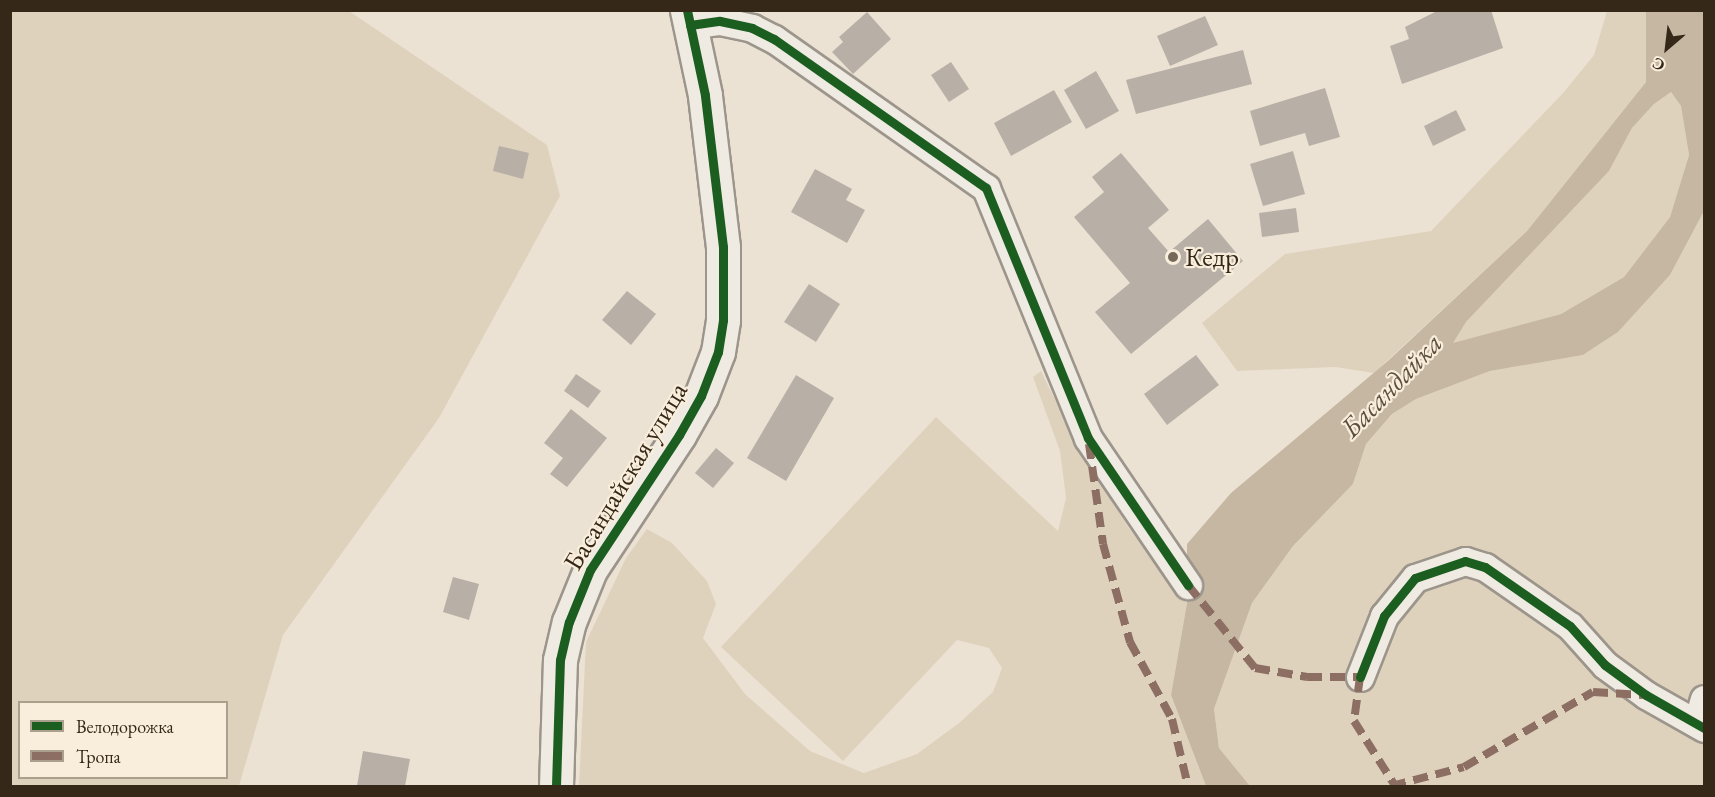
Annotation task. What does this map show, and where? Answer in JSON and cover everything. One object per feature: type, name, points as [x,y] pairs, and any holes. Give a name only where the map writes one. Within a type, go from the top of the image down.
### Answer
[{"type":"street","points":[[688,18],[720,21],[752,28],[774,39],[986,189],[1088,438],[1188,585]]},
{"type":"street","name":"Басандайская улица","points":[[556,786],[560,660],[569,622],[590,570],[679,435],[701,396],[718,352],[723,320],[723,247],[705,95],[688,18]]},
{"type":"street","points":[[1360,677],[1384,616],[1415,578],[1465,561],[1485,567],[1570,626],[1605,665],[1646,695],[1702,717]]},
{"type":"shaded area","points":[[10,11],[349,11],[547,145],[560,196],[439,418],[283,635],[239,786],[11,786]]},
{"type":"shaded area","points":[[1607,11],[1646,11],[1646,82],[1527,231],[1374,373],[1335,367],[1237,371],[1202,323],[1285,254],[1431,231],[1564,92],[1594,55]]},
{"type":"shaded area","points":[[1671,92],[1681,106],[1689,155],[1670,217],[1624,277],[1561,314],[1452,344],[1466,322],[1609,171],[1632,128],[1654,104]]},
{"type":"shaded area","points":[[1704,211],[1704,786],[1250,786],[1219,748],[1214,709],[1252,603],[1293,546],[1353,484],[1366,444],[1392,414],[1416,399],[1490,371],[1583,355],[1618,332],[1670,275]]},
{"type":"shaded area","points":[[1041,371],[1076,443],[1128,527],[1187,603],[1171,695],[1206,786],[579,786],[586,642],[626,558],[647,529],[672,543],[707,581],[716,604],[703,638],[745,694],[810,751],[864,773],[917,754],[959,723],[993,692],[1002,668],[989,648],[957,640],[843,761],[721,647],[936,417],[1058,531],[1066,498],[1060,451],[1033,377]]},
{"type":"water","name":"Басандайка","points":[[1646,11],[1704,11],[1704,211],[1670,275],[1618,332],[1583,355],[1490,371],[1416,399],[1392,414],[1366,444],[1353,484],[1293,546],[1252,603],[1214,709],[1219,748],[1250,786],[1206,786],[1171,695],[1187,603],[1187,544],[1231,493],[1389,360],[1527,231],[1646,82]],"holes":[[[1671,92],[1681,106],[1689,155],[1670,217],[1624,277],[1561,314],[1453,343],[1466,322],[1609,171],[1632,128],[1654,104]]]},
{"type":"building","points":[[1439,10],[1491,10],[1503,48],[1402,84],[1390,46],[1409,39],[1405,27]]},
{"type":"building","points":[[867,12],[891,39],[853,74],[832,52],[843,42],[839,37]]},
{"type":"building","points":[[1205,16],[1218,45],[1170,66],[1157,36]]},
{"type":"building","points":[[1243,50],[1252,84],[1136,114],[1126,80]]},
{"type":"building","points":[[951,62],[969,89],[949,102],[931,75]]},
{"type":"building","points":[[1096,71],[1119,111],[1086,129],[1064,90]]},
{"type":"building","points":[[1325,88],[1340,137],[1309,146],[1305,133],[1260,146],[1250,111]]},
{"type":"building","points":[[1054,90],[1072,122],[1011,156],[994,123]]},
{"type":"building","points":[[1456,110],[1466,130],[1433,146],[1424,126]]},
{"type":"building","points":[[499,146],[529,153],[523,179],[493,171]]},
{"type":"building","points":[[1293,151],[1305,194],[1263,206],[1250,164]]},
{"type":"building","name":"Кедр","points":[[1121,153],[1169,210],[1148,228],[1169,252],[1208,219],[1243,261],[1131,354],[1095,312],[1130,283],[1074,217],[1104,192],[1092,177]]},
{"type":"building","points":[[815,169],[852,189],[846,200],[865,210],[847,243],[791,212]]},
{"type":"building","points":[[1296,208],[1299,232],[1262,237],[1259,213]]},
{"type":"building","points":[[809,284],[840,304],[816,342],[784,322]]},
{"type":"building","points":[[627,291],[656,314],[631,345],[602,320]]},
{"type":"building","points":[[1196,355],[1219,385],[1167,425],[1144,394]]},
{"type":"building","points":[[576,374],[601,391],[588,408],[564,391]]},
{"type":"building","points":[[796,375],[834,398],[786,481],[747,458]]},
{"type":"building","points":[[571,409],[607,438],[567,487],[550,474],[563,458],[544,443]]},
{"type":"building","points":[[716,448],[734,463],[713,488],[695,473]]},
{"type":"building","points":[[453,577],[479,584],[469,620],[443,612]]},
{"type":"building","points":[[363,751],[410,759],[405,786],[357,786]]},
{"type":"marked path","points":[[1089,444],[1103,544],[1130,642],[1172,719],[1188,786]]},
{"type":"marked path","points":[[1188,585],[1255,668],[1307,677],[1360,677],[1354,721],[1394,784]]},
{"type":"marked path","points":[[1391,786],[1464,767],[1593,692],[1643,695]]},
{"type":"cycle path","points":[[556,786],[560,660],[569,622],[590,570],[679,435],[701,396],[718,352],[723,320],[723,247],[705,95],[687,10]]},
{"type":"cycle path","points":[[690,25],[720,21],[752,28],[774,39],[986,188],[1088,438],[1188,585]]},
{"type":"cycle path","points":[[1360,677],[1384,616],[1415,578],[1465,561],[1485,567],[1570,626],[1605,665],[1646,695],[1704,728]]},
{"type":"place","name":"Кедр","points":[[1173,257]]}]
